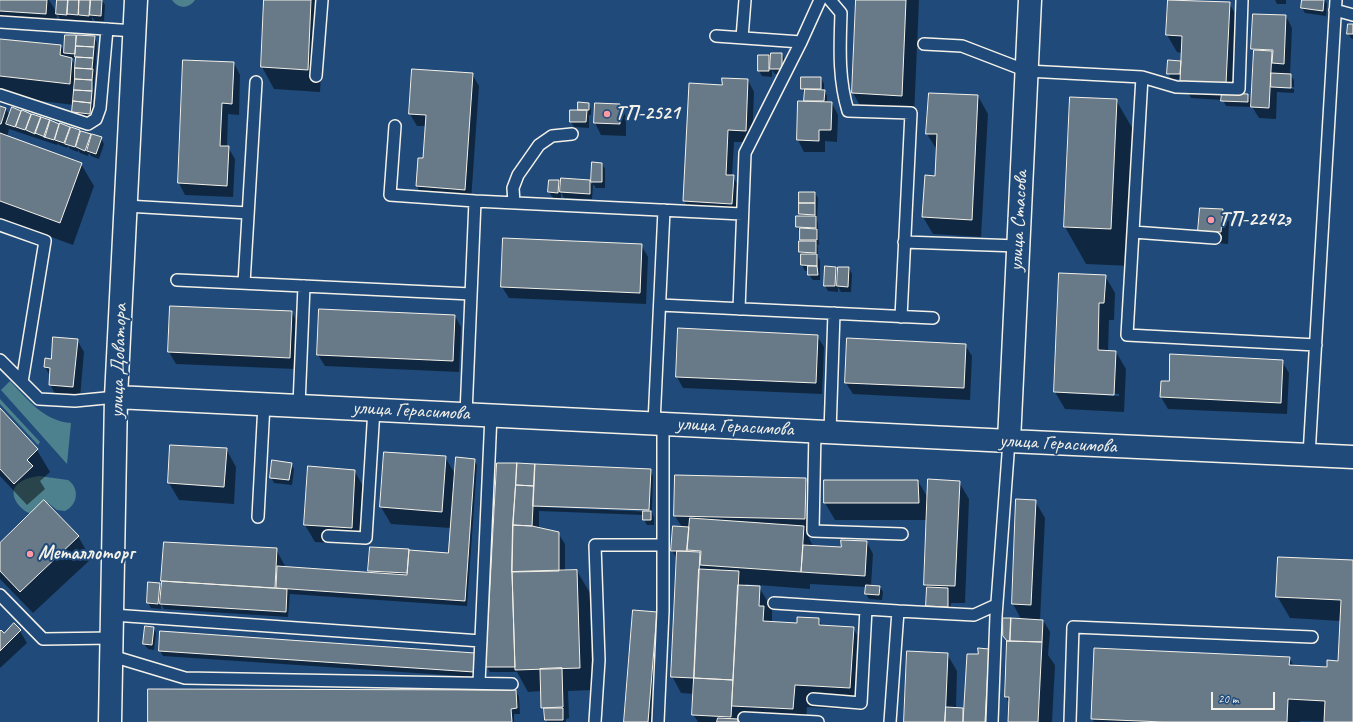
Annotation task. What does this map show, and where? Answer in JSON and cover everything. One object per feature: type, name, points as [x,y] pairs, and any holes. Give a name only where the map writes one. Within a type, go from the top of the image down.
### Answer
[{"type":"street","name":"улица Доватора","points":[[110,722],[116,397],[136,0]]},
{"type":"street","name":"улица Стасова","points":[[1008,441],[1030,0]]},
{"type":"street","name":"улица Герасимова","points":[[116,397],[1353,457]]},
{"type":"lane","points":[[316,76],[322,0]]},
{"type":"lane","points":[[742,38],[744,0]]},
{"type":"lane","points":[[739,309],[745,154],[801,42],[820,0]]},
{"type":"lane","points":[[830,0],[841,13],[840,66],[843,95],[848,110],[912,114],[901,317]]},
{"type":"lane","points":[[924,44],[962,46],[1027,71],[1142,77],[1176,87],[1239,90],[1242,0]]},
{"type":"lane","points":[[1309,455],[1336,5],[1353,15]]},
{"type":"lane","points":[[0,22],[135,31]]},
{"type":"lane","points":[[0,95],[88,124],[96,119],[100,108],[107,29]]},
{"type":"lane","points":[[716,36],[801,42]]},
{"type":"lane","points":[[1142,77],[1127,335],[1316,345]]},
{"type":"lane","points":[[244,283],[256,82]]},
{"type":"lane","points":[[395,126],[390,195],[475,201],[742,214]]},
{"type":"lane","points":[[514,203],[513,188],[518,175],[539,145],[552,136],[572,134]]},
{"type":"lane","points":[[466,414],[475,201]]},
{"type":"lane","points":[[126,206],[248,213]]},
{"type":"lane","points":[[658,722],[663,611],[663,545],[659,424],[660,305],[664,210]]},
{"type":"lane","points":[[0,225],[45,241],[22,382]]},
{"type":"lane","points":[[1133,232],[1215,238]]},
{"type":"lane","points":[[904,242],[1018,246]]},
{"type":"lane","points":[[177,280],[471,294]]},
{"type":"lane","points":[[299,405],[304,286]]},
{"type":"lane","points":[[660,305],[933,318]]},
{"type":"lane","points":[[834,313],[813,531],[902,534]]},
{"type":"lane","points":[[0,360],[39,399],[75,401],[116,397]]},
{"type":"lane","points":[[258,517],[264,404]]},
{"type":"lane","points":[[328,536],[366,538],[374,409]]},
{"type":"lane","points":[[480,683],[491,415]]},
{"type":"lane","points":[[992,722],[996,605],[1008,441]]},
{"type":"lane","points":[[595,722],[599,660],[595,545],[663,545]]},
{"type":"lane","points":[[0,594],[43,639],[112,647],[185,678],[512,684]]},
{"type":"lane","points":[[774,603],[974,615],[996,605]]},
{"type":"lane","points":[[813,699],[861,702],[866,609]]},
{"type":"lane","points":[[890,722],[898,611]]},
{"type":"lane","points":[[113,615],[481,641]]},
{"type":"lane","points":[[1070,722],[1073,627],[1312,637]]},
{"type":"lane","points":[[744,718],[818,722]]},
{"type":"green space","points":[[172,0],[195,0],[190,5],[184,7],[177,5]]},
{"type":"green space","points":[[10,381],[30,402],[45,414],[61,421],[71,423],[67,464],[1,390]]},
{"type":"green space","points":[[0,399],[40,442],[38,445],[0,404]]},
{"type":"green space","points":[[39,476],[68,480],[72,483],[76,492],[73,505],[65,511],[57,510],[48,503],[29,513],[19,506],[14,497],[15,487],[23,481]]},
{"type":"building","points":[[0,0],[47,0],[46,14],[0,11]]},
{"type":"building","points":[[57,0],[68,0],[67,15],[56,14]]},
{"type":"building","points":[[68,0],[79,0],[78,15],[67,14]]},
{"type":"building","points":[[79,0],[90,0],[89,16],[79,15]]},
{"type":"building","points":[[91,0],[102,0],[101,16],[90,15]]},
{"type":"building","points":[[264,0],[311,0],[308,70],[261,67]]},
{"type":"building","points":[[856,0],[906,0],[902,96],[852,93]]},
{"type":"building","points":[[1168,0],[1230,2],[1226,83],[1180,81],[1182,36],[1166,35]]},
{"type":"building","points":[[1302,0],[1324,0],[1323,11],[1301,8]]},
{"type":"building","points":[[1253,14],[1286,15],[1284,64],[1272,63],[1273,50],[1251,49]]},
{"type":"building","points":[[1348,24],[1353,24],[1353,34],[1347,34]]},
{"type":"building","points":[[65,35],[76,35],[75,54],[64,53]]},
{"type":"building","points":[[77,35],[95,36],[94,47],[76,46]]},
{"type":"building","points":[[0,39],[61,45],[60,55],[72,58],[70,84],[0,76]]},
{"type":"building","points":[[76,46],[94,47],[93,58],[75,57]]},
{"type":"building","points":[[1254,50],[1272,51],[1269,108],[1251,107]]},
{"type":"building","points":[[771,53],[782,53],[782,69],[770,69]]},
{"type":"building","points":[[758,55],[769,55],[769,71],[758,71]]},
{"type":"building","points":[[76,57],[93,58],[92,69],[75,68]]},
{"type":"building","points":[[183,60],[234,62],[232,104],[222,103],[220,146],[229,146],[227,186],[178,183]]},
{"type":"building","points":[[1168,60],[1181,61],[1180,74],[1167,74]]},
{"type":"building","points":[[75,68],[93,69],[92,80],[75,79]]},
{"type":"building","points":[[412,69],[473,73],[465,190],[416,186],[418,158],[423,158],[426,115],[409,114]]},
{"type":"building","points":[[1271,73],[1291,74],[1291,88],[1271,87]]},
{"type":"building","points":[[801,77],[821,77],[821,89],[801,89]]},
{"type":"building","points":[[722,78],[748,79],[746,131],[728,130],[726,175],[734,175],[732,204],[683,201],[689,83],[722,85]]},
{"type":"building","points":[[75,79],[92,80],[92,91],[74,90]]},
{"type":"building","points":[[805,89],[825,90],[824,101],[804,101]]},
{"type":"building","points":[[74,90],[92,91],[91,103],[73,101]]},
{"type":"building","points":[[929,93],[978,95],[972,220],[922,217],[925,175],[935,176],[937,134],[926,134]]},
{"type":"building","points":[[1222,93],[1248,94],[1248,102],[1221,101]]},
{"type":"building","points":[[1070,97],[1117,99],[1111,229],[1064,227]]},
{"type":"building","points":[[73,101],[91,103],[90,114],[72,112]]},
{"type":"building","points":[[798,101],[832,102],[831,130],[819,130],[819,141],[797,140]]},
{"type":"building","points":[[578,102],[589,103],[589,110],[578,110]]},
{"type":"building","name":"ТП-2521","points":[[595,103],[620,104],[620,124],[594,123]]},
{"type":"building","points":[[0,106],[6,108],[1,124],[0,124]]},
{"type":"building","points":[[12,107],[21,111],[15,127],[6,124]]},
{"type":"building","points":[[22,110],[31,114],[25,130],[16,127]]},
{"type":"building","points":[[570,110],[587,110],[586,122],[570,122]]},
{"type":"building","points":[[32,114],[41,117],[35,134],[26,130]]},
{"type":"building","points":[[41,117],[50,120],[45,137],[35,133]]},
{"type":"building","points":[[50,120],[59,124],[54,140],[44,137]]},
{"type":"building","points":[[60,123],[70,127],[64,143],[55,140]]},
{"type":"building","points":[[71,127],[80,130],[75,147],[65,144]]},
{"type":"building","points":[[81,131],[91,134],[85,151],[76,147]]},
{"type":"building","points":[[0,133],[82,163],[60,223],[0,201]]},
{"type":"building","points":[[92,134],[102,137],[96,154],[87,151]]},
{"type":"building","points":[[592,162],[602,163],[602,182],[591,182]]},
{"type":"building","points":[[561,178],[590,180],[590,194],[560,192]]},
{"type":"building","points":[[549,180],[559,180],[558,193],[548,192]]},
{"type":"building","points":[[799,192],[815,192],[815,203],[799,203]]},
{"type":"building","points":[[799,203],[815,203],[815,215],[799,214]]},
{"type":"building","name":"ТП-2242э","points":[[1200,208],[1223,209],[1221,232],[1198,231]]},
{"type":"building","points":[[796,216],[816,216],[816,228],[796,227]]},
{"type":"building","points":[[800,228],[817,229],[817,240],[800,240]]},
{"type":"building","points":[[503,238],[642,244],[640,293],[501,287]]},
{"type":"building","points":[[799,241],[816,241],[816,253],[799,252]]},
{"type":"building","points":[[801,254],[817,254],[817,266],[801,265]]},
{"type":"building","points":[[808,266],[817,266],[818,275],[808,275]]},
{"type":"building","points":[[825,266],[836,267],[835,286],[824,286]]},
{"type":"building","points":[[838,267],[849,267],[848,287],[837,286]]},
{"type":"building","points":[[1059,273],[1106,275],[1104,303],[1099,303],[1098,350],[1116,351],[1114,395],[1054,392]]},
{"type":"building","points":[[170,306],[292,311],[290,358],[168,352]]},
{"type":"building","points":[[319,309],[455,315],[453,361],[317,355]]},
{"type":"building","points":[[678,328],[818,335],[816,383],[676,377]]},
{"type":"building","points":[[53,337],[78,339],[73,387],[49,385],[50,368],[44,367],[45,358],[51,359]]},
{"type":"building","points":[[847,338],[966,344],[964,388],[845,383]]},
{"type":"building","points":[[1170,354],[1283,360],[1281,403],[1160,397],[1161,381],[1169,381]]},
{"type":"building","points":[[0,408],[38,449],[27,460],[33,466],[14,484],[0,469]]},
{"type":"building","points":[[170,445],[227,448],[224,487],[168,483]]},
{"type":"building","points":[[384,452],[446,456],[442,512],[380,507]]},
{"type":"building","points":[[456,457],[475,459],[465,601],[276,588],[277,566],[407,575],[409,550],[448,553]]},
{"type":"building","points":[[272,460],[292,463],[289,480],[270,478]]},
{"type":"building","points":[[497,463],[517,463],[512,572],[515,667],[486,667]]},
{"type":"building","points":[[517,463],[535,464],[534,486],[516,485]]},
{"type":"building","points":[[535,464],[651,469],[649,510],[533,506]]},
{"type":"building","points":[[308,466],[355,470],[352,528],[304,525]]},
{"type":"building","points":[[675,475],[806,478],[805,519],[674,516]]},
{"type":"building","points":[[928,479],[960,481],[955,586],[924,585]]},
{"type":"building","points":[[824,480],[918,480],[919,503],[824,503]]},
{"type":"building","points":[[516,485],[534,486],[532,526],[513,525]]},
{"type":"building","points":[[1016,499],[1036,500],[1031,605],[1012,604]]},
{"type":"building","name":"Металлоторг","points":[[44,500],[79,536],[20,592],[0,571],[0,543]]},
{"type":"building","points":[[643,511],[651,511],[651,520],[643,520]]},
{"type":"building","points":[[690,518],[804,526],[801,572],[700,565],[701,551],[687,550]]},
{"type":"building","points":[[513,525],[532,526],[559,532],[559,571],[512,572]]},
{"type":"building","points":[[673,526],[689,527],[687,551],[671,551]]},
{"type":"building","points":[[841,540],[867,541],[865,576],[801,572],[803,545],[841,547]]},
{"type":"building","points":[[164,542],[277,548],[275,588],[161,581]]},
{"type":"building","points":[[370,547],[409,549],[407,573],[368,571]]},
{"type":"building","points":[[677,551],[700,552],[694,678],[671,677]]},
{"type":"building","points":[[1278,557],[1353,560],[1353,722],[1324,722],[1325,701],[1288,699],[1287,722],[1163,722],[1091,719],[1094,648],[1290,657],[1289,665],[1327,667],[1327,660],[1338,661],[1341,600],[1276,597]]},
{"type":"building","points":[[699,569],[739,571],[733,680],[694,678]]},
{"type":"building","points":[[577,570],[580,668],[515,670],[512,572]]},
{"type":"building","points":[[162,581],[287,589],[286,612],[160,604]]},
{"type":"building","points":[[148,582],[160,583],[158,604],[147,603]]},
{"type":"building","points":[[738,585],[760,586],[759,606],[764,606],[763,621],[797,623],[797,617],[819,618],[819,625],[854,627],[850,688],[795,685],[793,709],[732,706]]},
{"type":"building","points":[[866,585],[880,586],[879,595],[865,594]]},
{"type":"building","points":[[927,587],[948,588],[948,607],[926,606]]},
{"type":"building","points":[[633,610],[657,612],[648,722],[624,722]]},
{"type":"building","points":[[1003,618],[1011,618],[1010,641],[1007,641],[1003,636]]},
{"type":"building","points":[[1011,618],[1043,620],[1042,642],[1010,641]]},
{"type":"building","points":[[14,623],[21,630],[0,651],[0,631],[1,630],[4,633]]},
{"type":"building","points":[[145,626],[154,627],[152,645],[143,644]]},
{"type":"building","points":[[160,631],[475,653],[474,672],[159,651]]},
{"type":"building","points":[[1007,641],[1042,642],[1038,722],[1008,722],[1009,697],[1005,697]]},
{"type":"building","points":[[978,648],[989,649],[985,722],[963,722],[967,654],[978,654]]},
{"type":"building","points":[[907,651],[948,653],[945,722],[904,722]]},
{"type":"building","points":[[562,668],[563,707],[541,708],[540,669]]},
{"type":"building","points":[[694,678],[733,680],[731,717],[692,715]]},
{"type":"building","points":[[148,689],[516,690],[517,708],[511,709],[512,722],[148,722]]},
{"type":"building","points":[[946,707],[963,708],[963,722],[945,722]]},
{"type":"building","points":[[544,708],[563,708],[563,720],[545,720]]},
{"type":"building","points":[[718,718],[738,719],[738,722],[717,722]]},
{"type":"place","name":"ТП-2521","points":[[607,114]]},
{"type":"place","name":"ТП-2242э","points":[[1211,220]]},
{"type":"place","name":"Металлоторг","points":[[30,554]]}]
